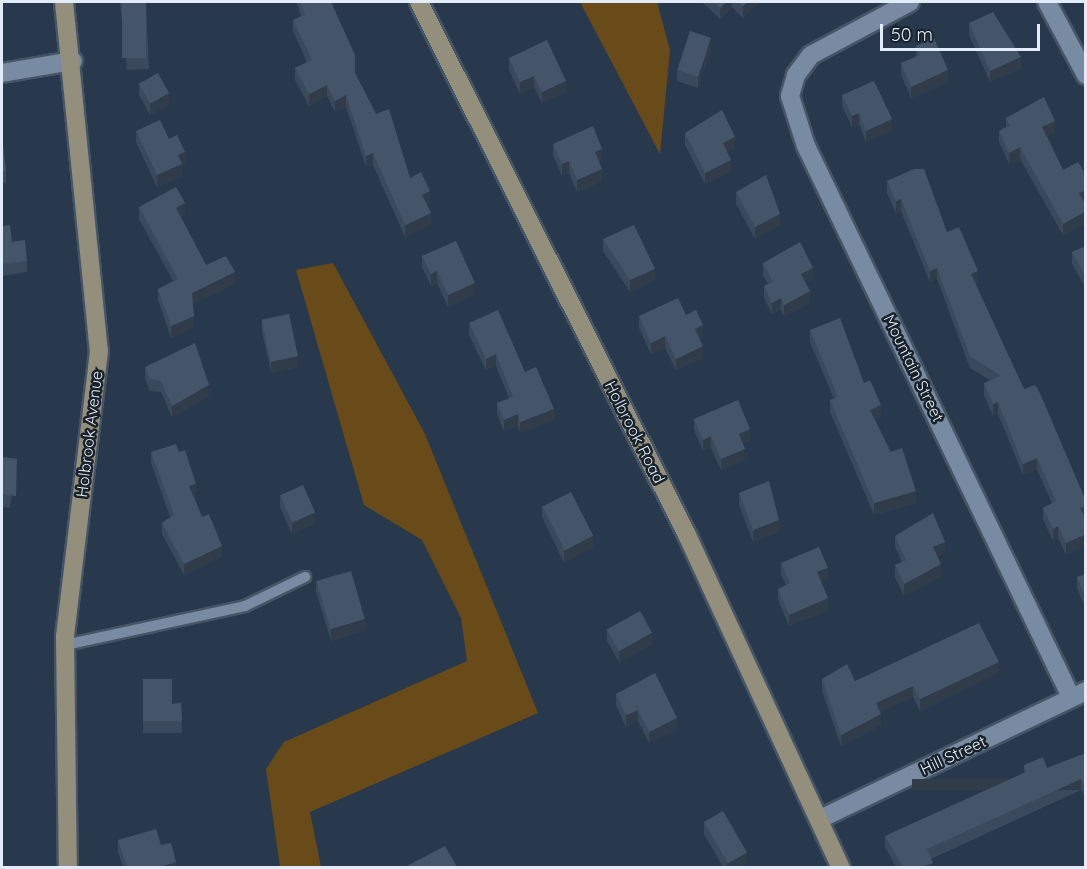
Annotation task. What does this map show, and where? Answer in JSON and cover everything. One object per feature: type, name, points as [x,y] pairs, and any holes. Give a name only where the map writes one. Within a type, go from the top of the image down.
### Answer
[{"type":"street","name":"Holbrook Avenue","points":[[64,2],[73,61],[99,351],[65,645],[68,867]]},
{"type":"street","name":"Holbrook Road","points":[[419,2],[687,535],[841,867]]},
{"type":"street","name":"Mountain Street","points":[[910,2],[824,45],[795,75],[790,96],[796,122],[1078,694]]},
{"type":"street","points":[[1047,2],[1086,75]]},
{"type":"street","points":[[2,74],[73,61]]},
{"type":"street","name":"Hill Street","points":[[820,819],[1078,694]]},
{"type":"lane","points":[[65,645],[245,606],[305,577]]},
{"type":"shaded area","points":[[580,2],[657,2],[670,50],[660,154]]},
{"type":"shaded area","points":[[333,263],[425,434],[538,713],[310,812],[321,867],[280,867],[266,769],[284,742],[467,661],[461,618],[422,540],[364,505],[296,270]]},
{"type":"building","points":[[122,2],[146,2],[146,58],[122,58]]},
{"type":"building","points":[[300,2],[331,2],[355,55],[355,73],[376,114],[389,109],[410,178],[421,172],[430,191],[422,195],[431,213],[405,225],[373,153],[366,156],[346,95],[335,101],[327,85],[309,94],[295,68],[312,60],[293,20],[305,15]]},
{"type":"building","points":[[714,2],[726,2],[720,8]]},
{"type":"building","points":[[993,12],[1021,57],[990,71],[969,23]]},
{"type":"building","points":[[690,31],[711,38],[698,77],[677,70]]},
{"type":"building","points":[[934,38],[948,70],[911,87],[901,63],[920,55],[916,46]]},
{"type":"building","points":[[547,40],[566,81],[542,92],[534,76],[520,82],[509,58]]},
{"type":"building","points":[[158,73],[169,93],[150,104],[139,84]]},
{"type":"building","points":[[874,81],[892,119],[866,131],[859,113],[852,116],[842,95]]},
{"type":"building","points":[[1044,97],[1055,121],[1042,127],[1063,170],[1078,162],[1086,175],[1086,190],[1079,193],[1086,205],[1086,211],[1063,224],[1020,147],[1009,153],[999,131],[1010,126],[1006,118]]},
{"type":"building","points":[[722,110],[735,137],[723,143],[731,160],[705,173],[685,133]]},
{"type":"building","points":[[160,120],[169,139],[177,135],[185,152],[178,155],[182,164],[157,175],[136,131]]},
{"type":"building","points":[[593,126],[602,149],[595,152],[602,169],[577,180],[569,161],[562,164],[553,144]]},
{"type":"building","points":[[2,137],[6,171],[2,172]]},
{"type":"building","points":[[914,169],[924,169],[947,232],[959,227],[978,271],[971,274],[1024,389],[1035,385],[1039,391],[1086,501],[1086,506],[1080,508],[1086,519],[1086,534],[1066,543],[1058,526],[1053,529],[1043,508],[1056,501],[1037,458],[1023,464],[998,402],[993,404],[984,383],[1001,376],[970,356],[937,268],[930,271],[901,199],[896,201],[887,181]]},
{"type":"building","points":[[766,175],[780,214],[755,227],[736,192]]},
{"type":"building","points":[[176,187],[185,203],[176,208],[206,265],[226,256],[235,272],[192,293],[194,316],[171,326],[158,289],[178,279],[139,207]]},
{"type":"building","points":[[10,225],[12,242],[25,240],[27,261],[2,264],[2,226]]},
{"type":"building","points":[[634,225],[655,269],[630,280],[603,239]]},
{"type":"building","points":[[456,241],[475,283],[448,295],[437,271],[431,274],[422,256]]},
{"type":"building","points":[[800,242],[813,268],[801,274],[810,291],[784,305],[781,298],[772,303],[764,286],[773,282],[763,263]]},
{"type":"building","points":[[1086,246],[1086,277],[1072,252]]},
{"type":"building","points":[[678,298],[686,315],[696,310],[703,325],[695,329],[703,346],[676,359],[665,336],[651,343],[639,316]]},
{"type":"building","points":[[498,310],[525,372],[536,367],[554,409],[520,422],[518,414],[504,420],[497,403],[513,397],[496,354],[486,359],[469,323]]},
{"type":"building","points":[[289,314],[298,356],[271,362],[262,320]]},
{"type":"building","points":[[840,318],[864,383],[870,380],[881,405],[870,410],[890,452],[902,448],[916,491],[874,503],[830,400],[838,397],[810,330]]},
{"type":"building","points":[[195,343],[209,385],[172,406],[161,381],[150,379],[145,367]]},
{"type":"building","points":[[738,400],[750,429],[739,434],[745,449],[721,459],[711,436],[703,440],[694,419]]},
{"type":"building","points":[[176,444],[179,452],[185,450],[196,484],[189,486],[202,517],[209,514],[222,546],[184,564],[162,523],[174,515],[151,452]]},
{"type":"building","points":[[2,457],[17,459],[16,496],[2,494]]},
{"type":"building","points":[[769,481],[779,520],[753,530],[739,493]]},
{"type":"building","points":[[303,485],[315,512],[292,523],[280,495]]},
{"type":"building","points":[[571,492],[593,536],[565,550],[542,507]]},
{"type":"building","points":[[933,513],[945,542],[933,547],[941,564],[904,584],[895,565],[906,560],[895,536]]},
{"type":"building","points":[[819,547],[828,568],[817,572],[828,598],[789,615],[778,589],[790,583],[781,563]]},
{"type":"building","points":[[351,571],[365,619],[330,629],[316,581]]},
{"type":"building","points":[[1086,574],[1086,599],[1077,577]]},
{"type":"building","points":[[640,611],[652,633],[619,651],[607,629]]},
{"type":"building","points":[[979,623],[999,662],[920,699],[913,686],[876,703],[881,714],[841,735],[822,679],[847,664],[855,681]]},
{"type":"building","points":[[655,673],[677,718],[649,732],[638,710],[626,715],[616,694]]},
{"type":"building","points":[[143,679],[172,679],[172,704],[181,703],[182,721],[143,721]]},
{"type":"building","points":[[1086,753],[1086,789],[1081,779],[927,849],[933,863],[922,867],[903,867],[885,836],[1026,772],[1024,765],[1043,757],[1047,768]]},
{"type":"building","points":[[723,811],[747,853],[728,864],[704,822]]},
{"type":"building","points":[[156,829],[161,845],[171,843],[176,862],[164,867],[127,867],[118,840]]},
{"type":"building","points":[[445,846],[457,867],[405,867]]}]
